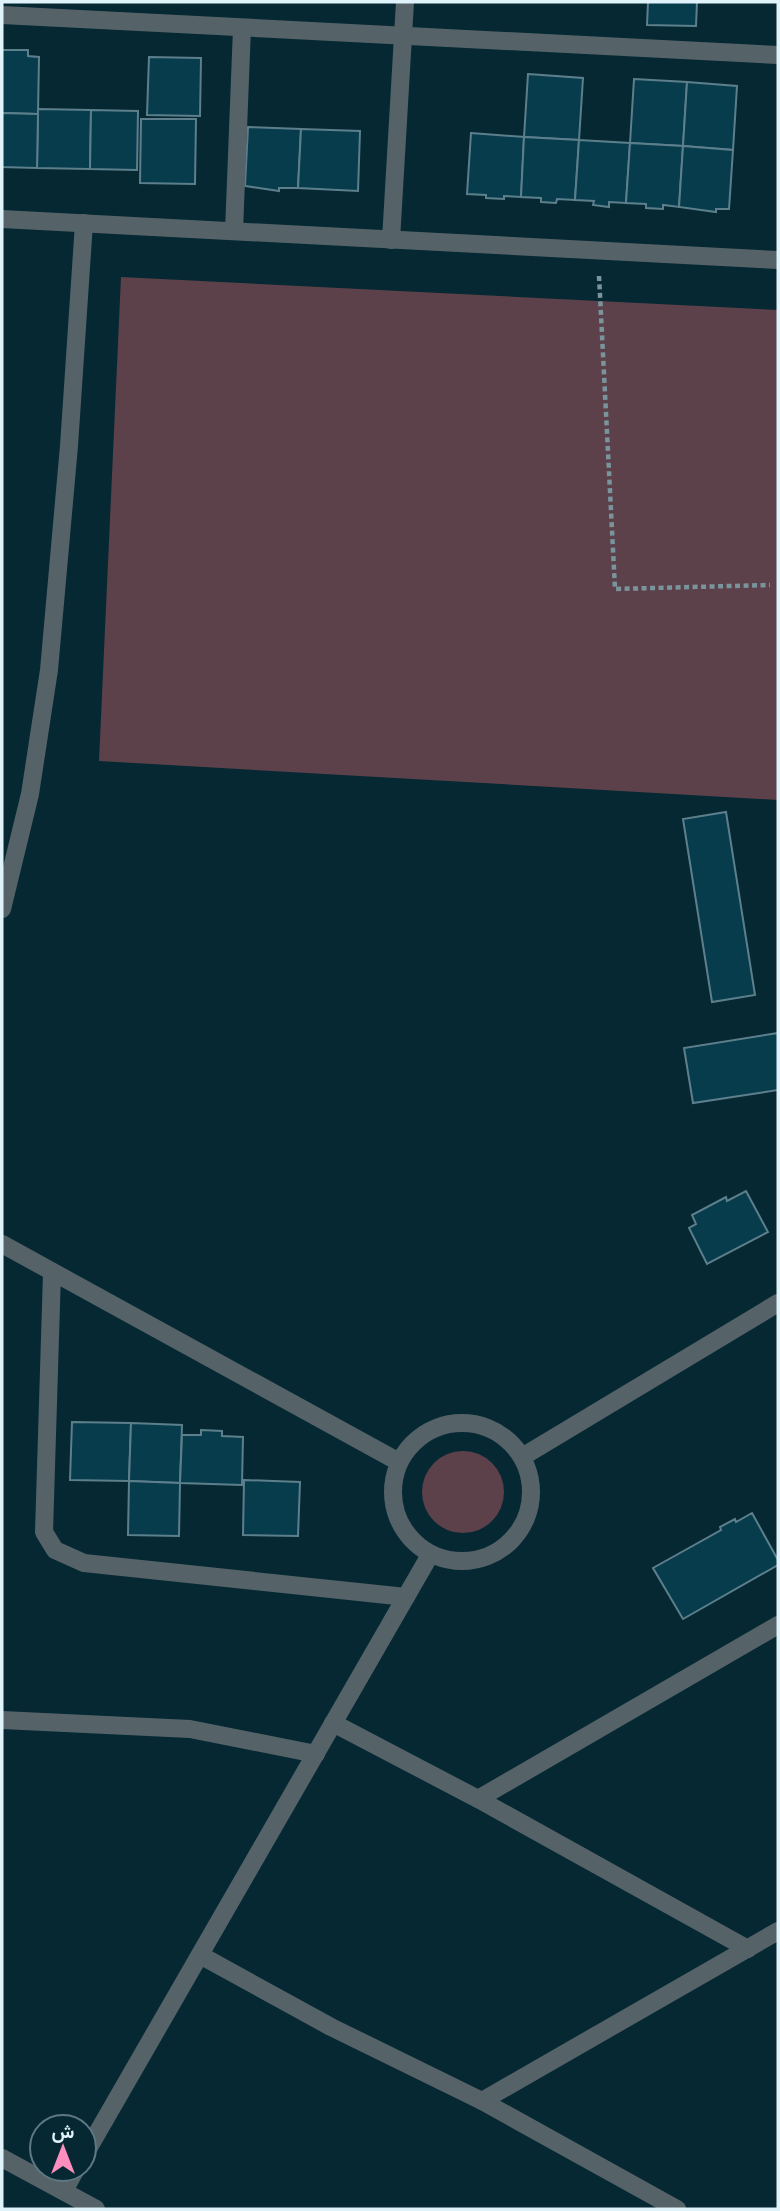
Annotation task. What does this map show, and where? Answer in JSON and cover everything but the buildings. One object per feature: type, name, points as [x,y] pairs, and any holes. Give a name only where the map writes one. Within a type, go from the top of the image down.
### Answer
[{"type":"street","points":[[391,240],[405,2]]},
{"type":"street","points":[[2,15],[778,55]]},
{"type":"street","points":[[234,231],[242,28]]},
{"type":"street","points":[[2,219],[778,260]]},
{"type":"street","points":[[2,909],[30,794],[49,670],[69,446],[84,223]]},
{"type":"street","points":[[2,1244],[399,1462]]},
{"type":"street","points":[[52,1273],[44,1532],[55,1550],[84,1563],[406,1597]]},
{"type":"street","points":[[522,1457],[778,1303]]},
{"type":"street","points":[[470,1423],[491,1429],[509,1440],[522,1457],[530,1477],[532,1500],[526,1522],[513,1540],[496,1553],[475,1561],[452,1561],[430,1555],[413,1542],[400,1525],[393,1504],[393,1483],[399,1462],[411,1444],[428,1431],[449,1424],[470,1423]]},
{"type":"street","points":[[98,2132],[430,1555]]},
{"type":"street","points":[[478,1799],[778,1625]]},
{"type":"street","points":[[2,1720],[190,1729],[316,1754]]},
{"type":"street","points":[[333,1723],[478,1799],[748,1949]]},
{"type":"street","points":[[482,2101],[778,1931]]},
{"type":"street","points":[[200,1955],[331,2027],[482,2101],[677,2209]]},
{"type":"street","points":[[2,2158],[96,2209]]},
{"type":"street","points":[[64,2191],[68,2183]]},
{"type":"path","points":[[598,250],[615,589],[769,585]]},
{"type":"shaded area","points":[[121,277],[778,310],[778,800],[99,761]]},
{"type":"shaded area","points":[[455,1451],[471,1451],[486,1458],[497,1469],[504,1484],[501,1508],[492,1521],[471,1533],[455,1533],[440,1526],[429,1515],[422,1500],[422,1484],[429,1469],[440,1458]]}]
